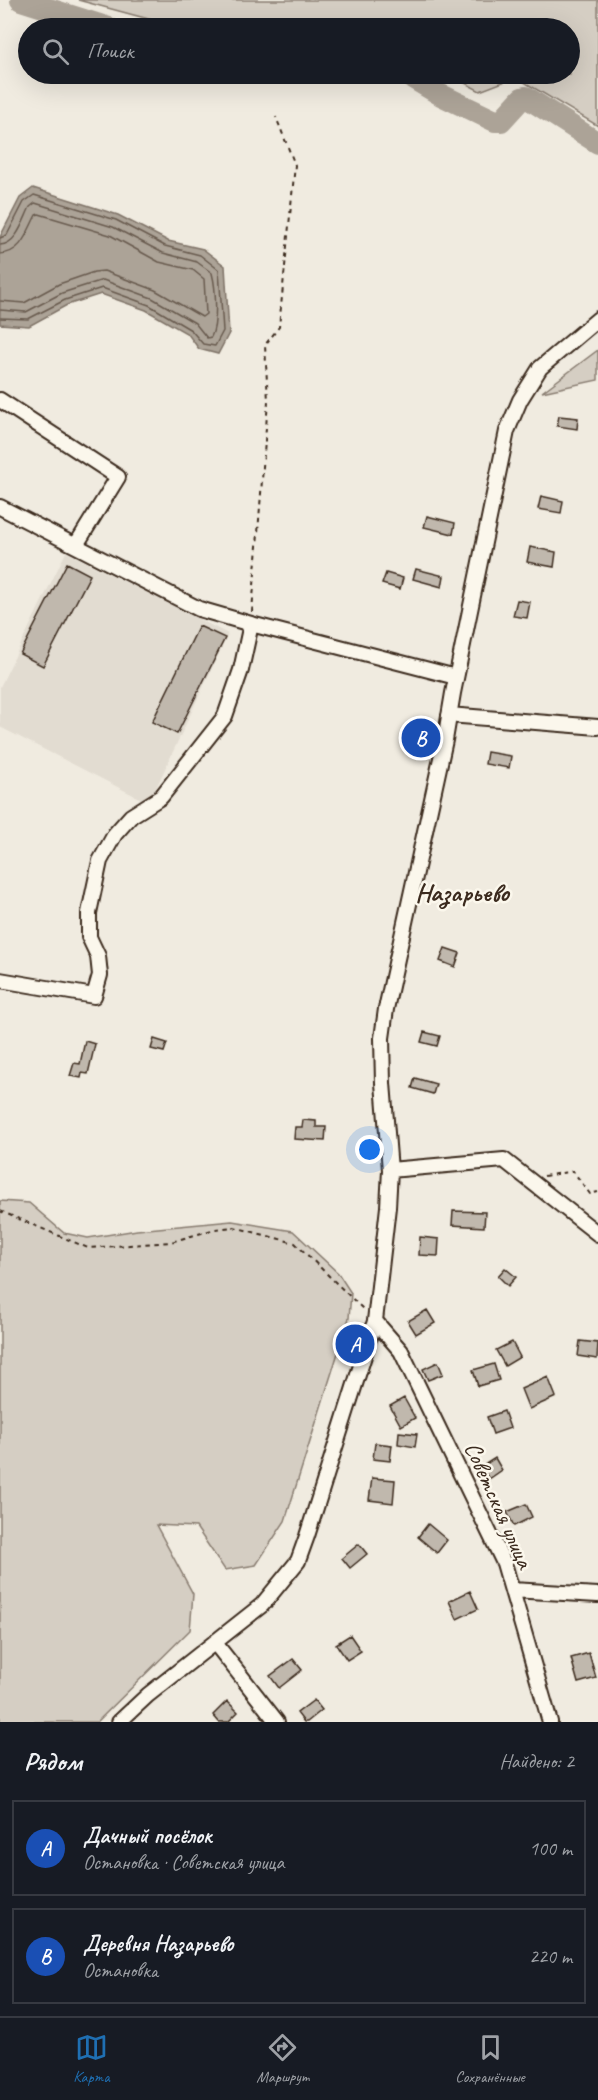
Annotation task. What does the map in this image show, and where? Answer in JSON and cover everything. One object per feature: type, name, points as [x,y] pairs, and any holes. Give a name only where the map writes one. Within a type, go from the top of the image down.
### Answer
[{"type":"street","points":[[119,1722],[148,1695],[262,1605],[298,1561],[375,1321],[390,1170],[383,1083],[382,1038],[386,1009],[507,431],[520,399],[540,368],[598,319]]},
{"type":"street","points":[[0,400],[118,477],[76,545]]},
{"type":"street","points":[[0,507],[199,609],[456,677]]},
{"type":"street","points":[[0,980],[94,996],[100,975],[98,956],[89,937],[89,913],[100,861],[115,834],[131,816],[161,796],[225,716],[242,670],[251,624]]},
{"type":"street","points":[[449,715],[598,727]]},
{"type":"street","points":[[390,1170],[504,1160],[598,1234]]},
{"type":"street","name":"Советская улица","points":[[375,1321],[401,1351],[504,1563],[550,1722]]},
{"type":"street","points":[[512,1590],[598,1595]]},
{"type":"street","points":[[215,1642],[277,1722]]},
{"type":"path","points":[[251,624],[268,401],[265,345],[279,327],[296,165],[276,117]]},
{"type":"path","points":[[528,1179],[573,1171],[590,1194],[598,1192]]},
{"type":"path","points":[[0,1211],[88,1248],[171,1242],[215,1229],[234,1227],[295,1244],[375,1321]]},
{"type":"shaded area","points":[[78,0],[598,0],[598,126],[528,84],[580,84],[580,18],[145,18]]},
{"type":"shaded area","points":[[467,84],[498,84],[480,91]]},
{"type":"shaded area","points":[[598,350],[598,380],[542,392]]},
{"type":"shaded area","points":[[66,552],[228,634],[149,803],[0,727],[0,687]]},
{"type":"shaded area","points":[[0,1201],[29,1203],[64,1233],[88,1238],[137,1230],[232,1221],[293,1231],[338,1273],[351,1293],[349,1318],[285,1521],[256,1565],[225,1570],[196,1527],[156,1525],[193,1594],[190,1630],[97,1722],[0,1722]]},
{"type":"water","points":[[33,188],[118,215],[168,241],[203,249],[225,266],[229,333],[218,354],[199,349],[188,334],[146,310],[101,294],[67,305],[29,326],[0,324],[0,237],[20,198]]},
{"type":"building","points":[[559,416],[578,418],[577,429],[557,426]]},
{"type":"building","points":[[541,496],[563,501],[561,513],[538,509]]},
{"type":"building","points":[[427,516],[455,523],[453,534],[424,527]]},
{"type":"building","points":[[530,547],[556,552],[554,567],[527,562]]},
{"type":"building","points":[[67,563],[90,575],[43,666],[20,654]]},
{"type":"building","points":[[416,569],[444,576],[442,587],[413,579]]},
{"type":"building","points":[[386,573],[403,578],[400,589],[382,584]]},
{"type":"building","points":[[517,600],[530,602],[527,618],[513,616]]},
{"type":"building","points":[[199,626],[225,638],[177,734],[152,722]]},
{"type":"building","points":[[487,752],[511,756],[509,768],[485,764]]},
{"type":"building","points":[[445,948],[460,953],[455,967],[440,961]]},
{"type":"building","points":[[424,1032],[440,1036],[437,1046],[421,1042]]},
{"type":"building","points":[[154,1039],[167,1043],[164,1052],[151,1049]]},
{"type":"building","points":[[85,1041],[95,1044],[88,1074],[82,1073],[81,1078],[70,1076],[74,1063],[80,1064]]},
{"type":"building","points":[[415,1078],[436,1084],[433,1094],[412,1088]]},
{"type":"building","points":[[303,1120],[316,1121],[316,1127],[326,1127],[325,1141],[294,1139],[295,1127],[302,1127]]},
{"type":"building","points":[[453,1211],[485,1212],[484,1227],[452,1225]]},
{"type":"building","points":[[420,1237],[439,1239],[438,1256],[419,1255]]},
{"type":"building","points":[[505,1268],[516,1277],[508,1286],[498,1276]]},
{"type":"building","points":[[427,1310],[435,1323],[416,1334],[408,1321]]},
{"type":"building","points":[[580,1341],[598,1343],[597,1359],[578,1356]]},
{"type":"building","points":[[512,1342],[520,1357],[505,1366],[496,1350]]},
{"type":"building","points":[[438,1362],[443,1374],[428,1380],[423,1369]]},
{"type":"building","points":[[494,1364],[499,1380],[478,1386],[473,1370]]},
{"type":"building","points":[[548,1377],[556,1397],[529,1409],[521,1389]]},
{"type":"building","points":[[404,1398],[415,1418],[401,1426],[390,1406]]},
{"type":"building","points":[[504,1411],[510,1428],[493,1434],[487,1417]]},
{"type":"building","points":[[399,1432],[417,1434],[415,1447],[398,1444]]},
{"type":"building","points":[[375,1443],[392,1445],[390,1461],[373,1459]]},
{"type":"building","points":[[495,1458],[502,1470],[489,1479],[481,1467]]},
{"type":"building","points":[[372,1478],[395,1480],[393,1503],[369,1500]]},
{"type":"building","points":[[526,1504],[532,1517],[514,1526],[507,1512]]},
{"type":"building","points":[[428,1524],[447,1540],[437,1553],[418,1537]]},
{"type":"building","points":[[359,1544],[367,1554],[350,1568],[342,1558]]},
{"type":"building","points":[[470,1591],[478,1609],[457,1619],[449,1601]]},
{"type":"building","points":[[350,1635],[361,1651],[347,1660],[336,1644]]},
{"type":"building","points":[[589,1653],[596,1678],[578,1683],[571,1658]]},
{"type":"building","points":[[293,1659],[302,1670],[279,1688],[270,1676]]},
{"type":"building","points":[[314,1700],[322,1710],[304,1722],[297,1713]]},
{"type":"building","points":[[227,1701],[238,1712],[228,1722],[219,1722],[213,1715]]},
{"type":"waterway","points":[[21,0],[78,18]]},
{"type":"waterway","points":[[423,84],[495,121],[501,121],[522,98],[526,97],[598,143]]},
{"type":"place","name":"Деревня Назарьево","points":[[421,738]]},
{"type":"place","name":"Дачный посёлок","points":[[355,1344]]},
{"type":"district","name":"Назарьево","points":[[462,892]]}]
